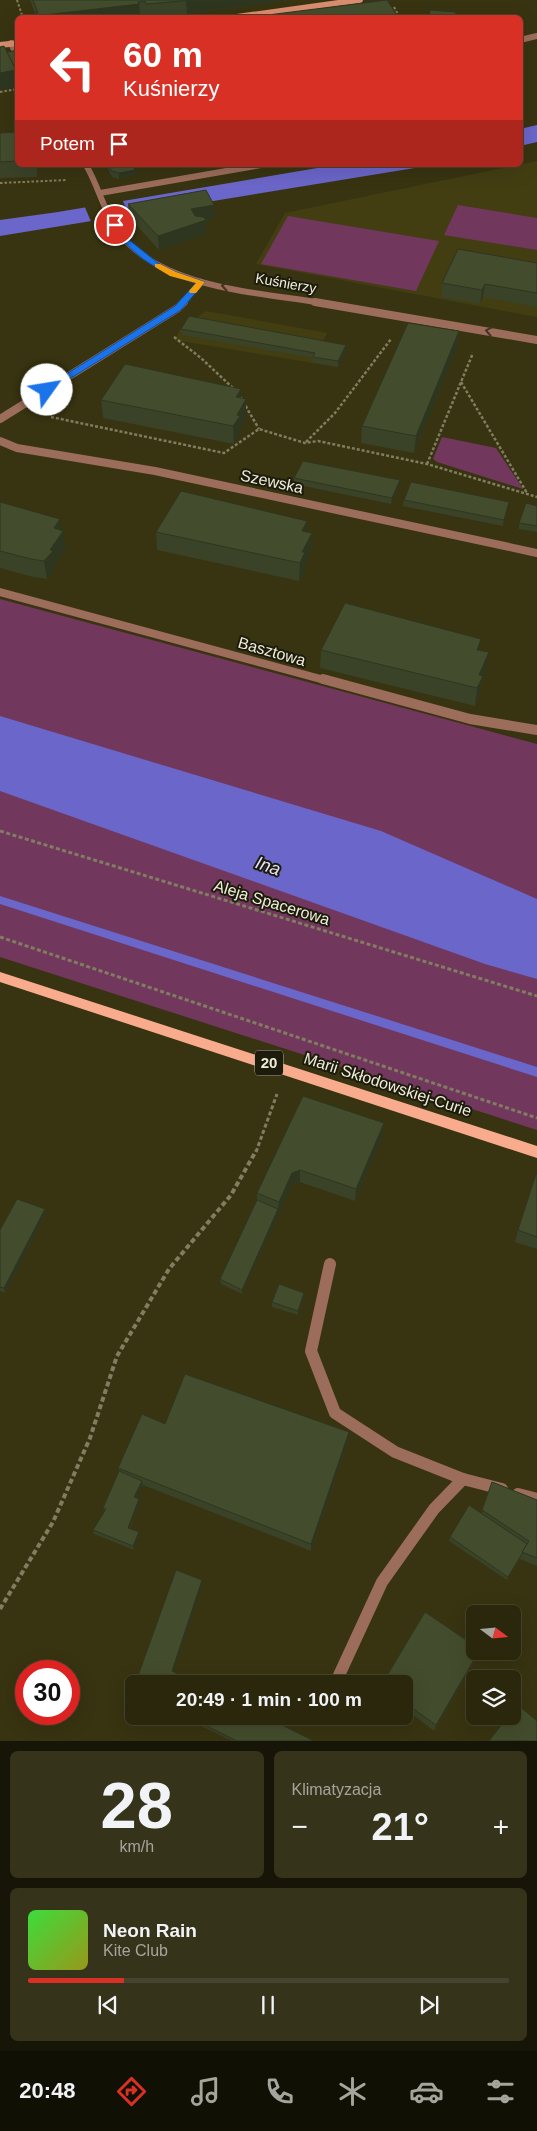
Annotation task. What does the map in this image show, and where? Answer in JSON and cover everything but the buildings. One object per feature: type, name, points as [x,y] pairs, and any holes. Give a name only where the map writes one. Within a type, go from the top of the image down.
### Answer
[{"type":"main road","name":"Marii Skłodowskiej-Curie","points":[[0,977],[537,1152]]},
{"type":"street","points":[[252,15],[360,0]]},
{"type":"street","points":[[523,39],[537,36]]},
{"type":"street","points":[[0,45],[14,43]]},
{"type":"street","name":"Kuśnierzy","points":[[87,167],[112,220],[126,240],[156,265],[173,274],[201,282],[537,340]]},
{"type":"street","points":[[102,196],[250,167]]},
{"type":"street","points":[[0,419],[178,308],[201,282]]},
{"type":"street","name":"Szewska","points":[[0,441],[17,448],[155,471],[537,553]]},
{"type":"street","name":"Basztowa","points":[[0,592],[470,719],[537,730]]},
{"type":"street","points":[[330,1264],[310,1351],[334,1413],[396,1452],[463,1478],[537,1500]]},
{"type":"street","points":[[339,1675],[382,1582],[434,1509],[463,1478]]},
{"type":"path","points":[[17,0],[22,15]]},
{"type":"path","points":[[394,7],[398,15]]},
{"type":"path","points":[[0,92],[15,90]]},
{"type":"path","points":[[0,183],[76,179]]},
{"type":"path","points":[[427,464],[482,329]]},
{"type":"path","points":[[171,335],[201,358],[242,396],[259,429],[304,443],[318,441],[427,464],[537,497]]},
{"type":"path","points":[[304,443],[335,413],[393,336]]},
{"type":"path","points":[[460,382],[527,493]]},
{"type":"path","points":[[50,417],[224,453],[259,429]]},
{"type":"path","name":"Aleja Spacerowa","points":[[0,831],[537,996]]},
{"type":"path","points":[[0,937],[537,1118]]},
{"type":"path","points":[[0,1609],[53,1522],[90,1438],[117,1356],[169,1269],[231,1196],[253,1160],[287,1069]]},
{"type":"shaded area","points":[[537,161],[537,317],[256,264],[285,213],[508,167],[523,167],[523,164]]},
{"type":"shaded area","points":[[458,205],[537,218],[537,250],[444,235]]},
{"type":"shaded area","points":[[288,216],[439,241],[416,291],[261,264]]},
{"type":"shaded area","points":[[206,311],[327,333],[313,363],[175,340],[181,328]]},
{"type":"shaded area","points":[[442,437],[496,448],[523,489],[437,462],[433,459]]},
{"type":"shaded area","points":[[0,599],[537,744],[537,1130],[0,957]]},
{"type":"water","points":[[537,125],[537,142],[523,145],[523,128]]},
{"type":"water","points":[[323,167],[421,167],[0,236],[0,220]]},
{"type":"water","name":"Ina","points":[[0,716],[381,831],[537,899],[537,979],[485,964],[0,791]]},
{"type":"pier","points":[[122,199],[130,217],[92,224],[84,205]]},
{"type":"waterway","points":[[0,900],[537,1072]]},
{"type":"slow traffic","points":[[157,266],[173,274],[201,282],[193,291]]},
{"type":"route","points":[[47,390],[178,308],[201,282],[173,274],[156,265],[126,240],[115,225]]}]
